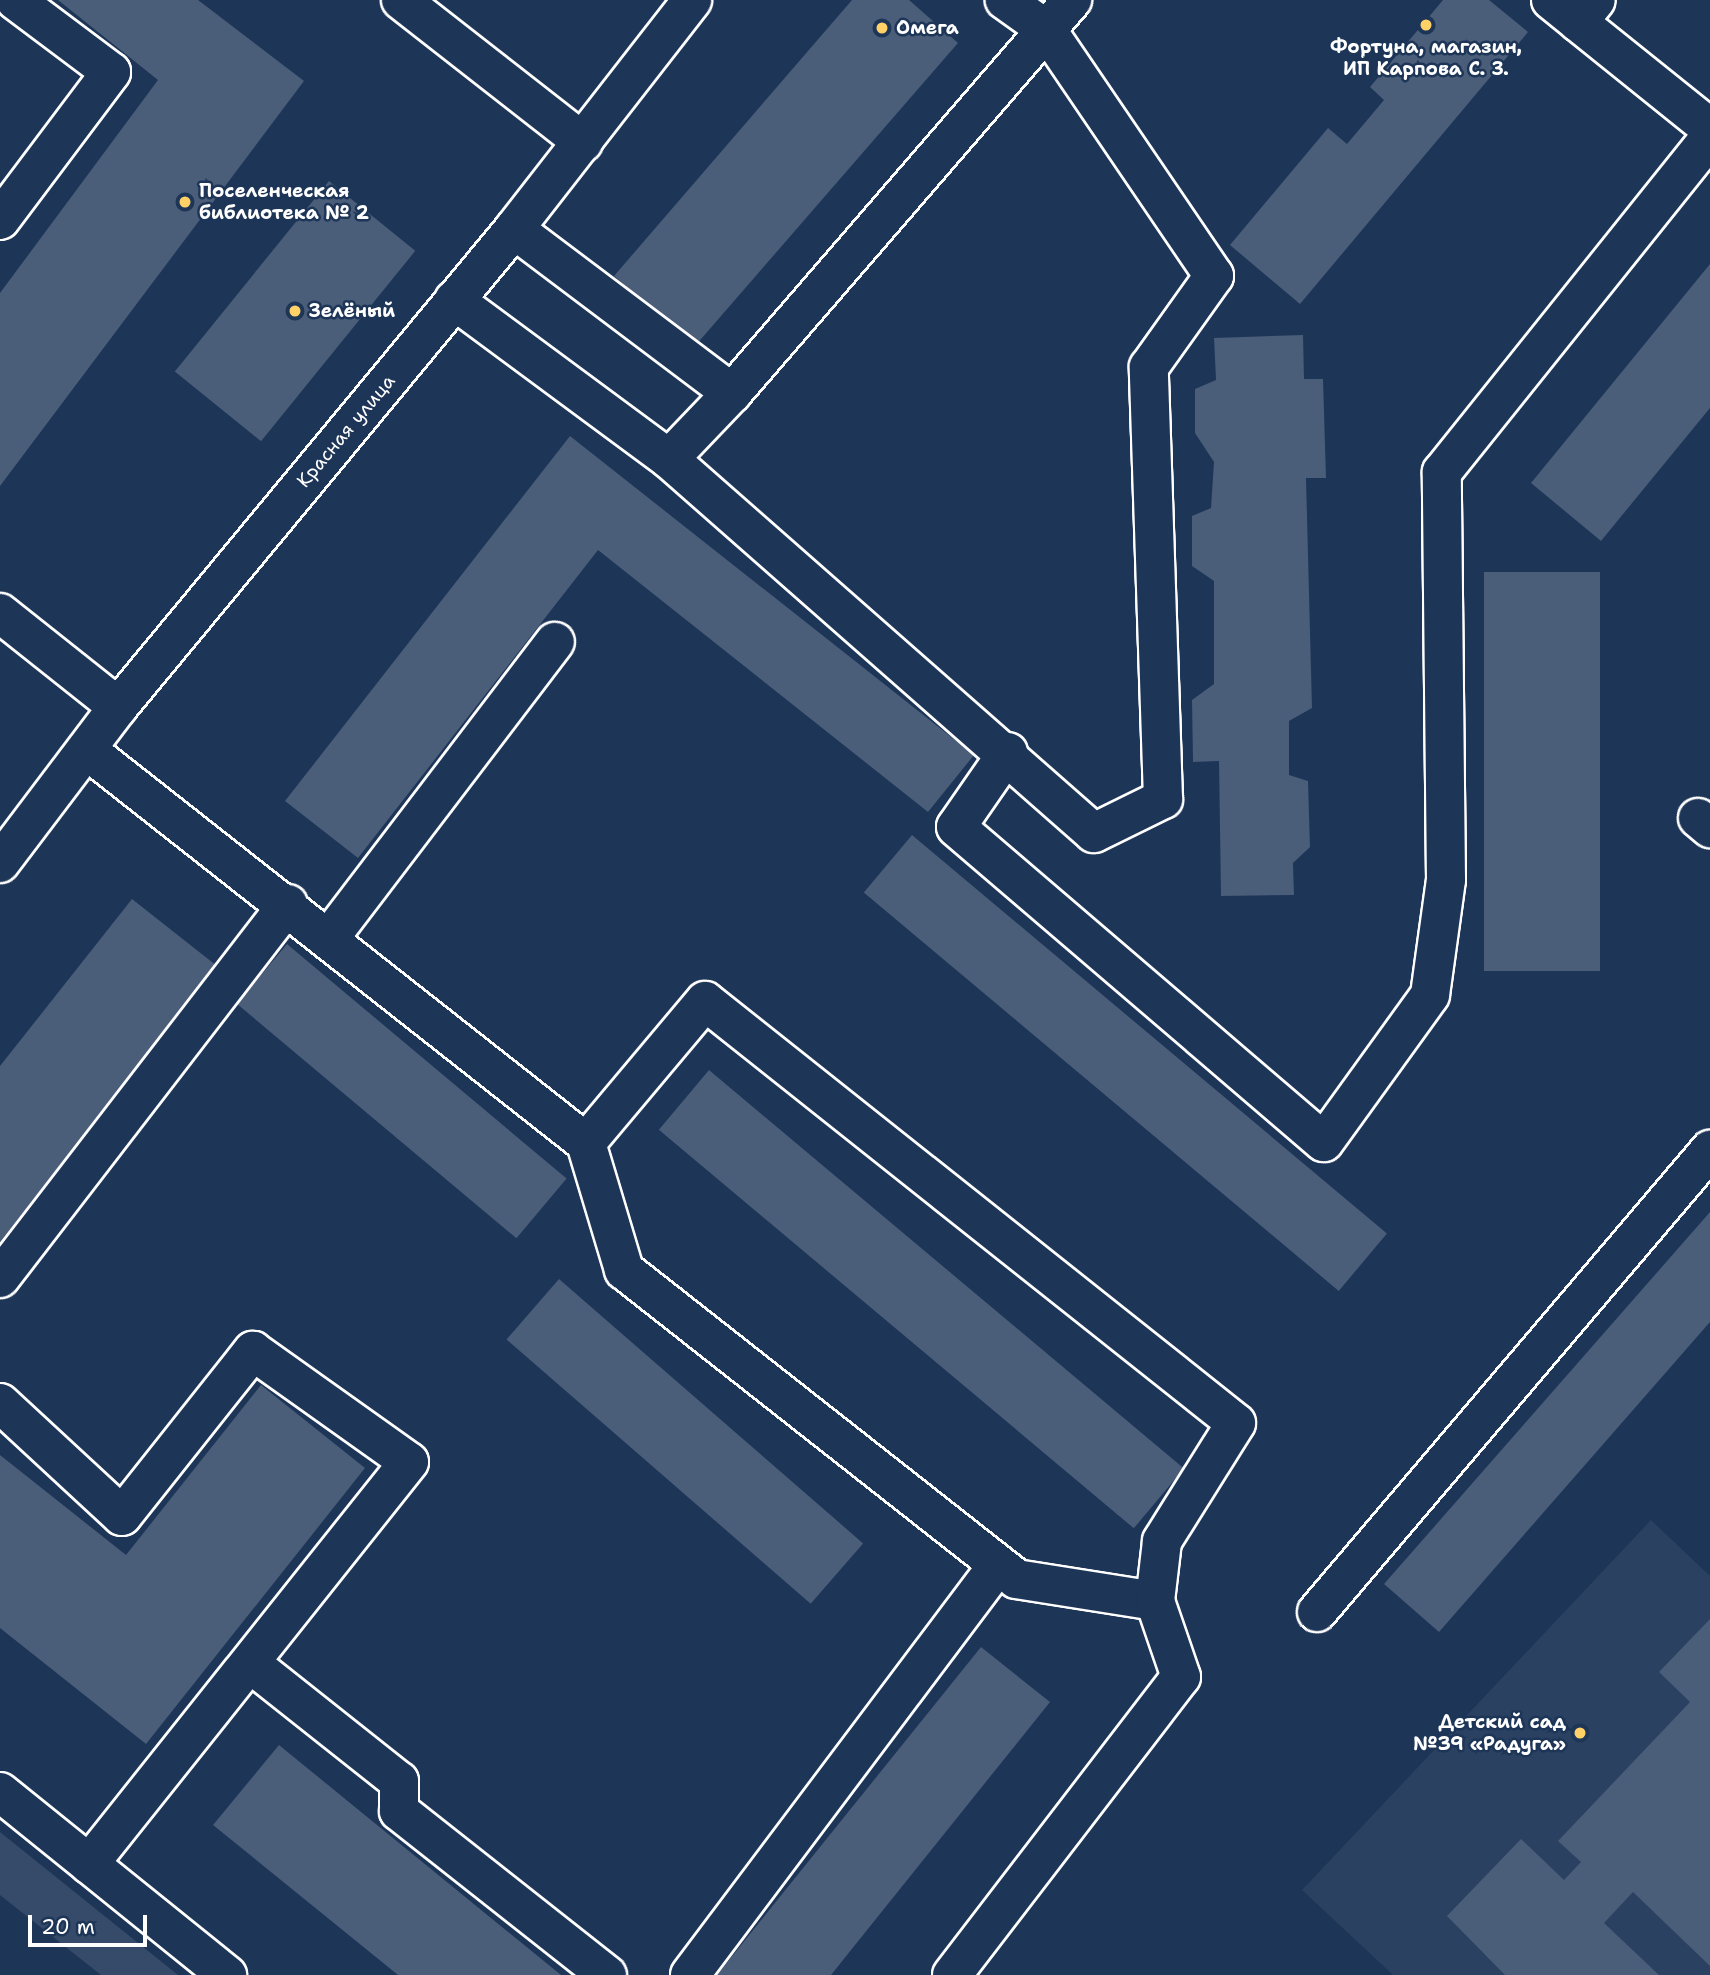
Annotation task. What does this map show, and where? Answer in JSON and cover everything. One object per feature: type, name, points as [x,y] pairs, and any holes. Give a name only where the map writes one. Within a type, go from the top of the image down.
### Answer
[{"type":"street","points":[[0,220],[111,72],[15,0]]},
{"type":"street","points":[[401,0],[583,142]]},
{"type":"street","name":"Красная улица","points":[[0,863],[118,707],[514,229],[692,0]]},
{"type":"street","points":[[454,300],[669,458],[1008,752],[1094,833],[1163,799],[1150,367],[1214,276],[1047,30],[1006,0]]},
{"type":"street","points":[[669,458],[732,393],[1072,0]]},
{"type":"street","points":[[1575,7],[1710,128]]},
{"type":"street","points":[[1008,752],[956,827],[1324,1142],[1430,995],[1446,880],[1442,472],[1710,137]]},
{"type":"street","points":[[514,229],[732,393]]},
{"type":"street","points":[[0,613],[118,707]]},
{"type":"street","points":[[330,937],[555,642]]},
{"type":"street","points":[[87,750],[330,937],[586,1143],[624,1270],[1016,1579],[1155,1601]]},
{"type":"street","points":[[0,1278],[288,904]]},
{"type":"street","points":[[586,1143],[705,1001],[1236,1423],[1162,1541],[1155,1601],[1181,1677],[952,1975]]},
{"type":"street","points":[[1317,1612],[1710,1150]]},
{"type":"street","points":[[0,1403],[121,1516],[253,1351],[409,1462],[89,1864]]},
{"type":"street","points":[[690,1975],[998,1565]]},
{"type":"street","points":[[250,1663],[399,1781],[399,1811],[607,1975]]},
{"type":"street","points":[[0,1792],[227,1975]]},
{"type":"shaded area","name":"Детский сад №39 «Радуга»","points":[[1651,1520],[1710,1576],[1710,1975],[1393,1975],[1302,1890]]},
{"type":"shaded area","points":[[0,1832],[178,1975],[101,1975],[0,1895]]},
{"type":"building","points":[[58,0],[198,0],[304,81],[0,486],[0,293],[158,80]]},
{"type":"building","points":[[852,0],[909,0],[958,43],[695,346],[614,276]]},
{"type":"building","points":[[1443,0],[1489,0],[1528,32],[1300,304],[1230,245],[1328,128],[1347,144],[1384,100],[1370,87]]},
{"type":"building","name":"Зелёный","points":[[329,181],[415,251],[261,441],[175,371]]},
{"type":"building","points":[[1710,264],[1710,408],[1601,541],[1531,483]]},
{"type":"building","points":[[1303,335],[1304,379],[1323,379],[1326,478],[1306,478],[1312,708],[1289,721],[1289,775],[1308,781],[1310,847],[1293,863],[1294,895],[1221,896],[1219,761],[1193,762],[1192,700],[1214,684],[1214,581],[1192,566],[1192,516],[1211,508],[1214,462],[1195,433],[1195,389],[1216,380],[1214,338]]},
{"type":"building","points":[[570,436],[974,755],[928,812],[598,550],[358,858],[285,801]]},
{"type":"building","points":[[1484,572],[1600,572],[1600,971],[1484,971]]},
{"type":"building","points":[[912,835],[1387,1234],[1339,1291],[864,892]]},
{"type":"building","points":[[132,899],[217,966],[0,1242],[0,1066]]},
{"type":"building","points":[[287,944],[567,1179],[516,1238],[237,1004]]},
{"type":"building","points":[[709,1070],[1184,1469],[1134,1528],[659,1130]]},
{"type":"building","points":[[1710,1212],[1710,1322],[1439,1632],[1384,1584]]},
{"type":"building","points":[[559,1279],[863,1543],[811,1604],[507,1339]]},
{"type":"building","points":[[261,1385],[365,1468],[146,1744],[0,1628],[0,1455],[126,1555]]},
{"type":"building","points":[[1710,1619],[1710,1966],[1633,1892],[1604,1923],[1659,1975],[1505,1975],[1447,1916],[1521,1839],[1564,1880],[1581,1862],[1558,1841],[1690,1702],[1659,1672]]},
{"type":"building","points":[[981,1647],[1050,1702],[831,1975],[717,1975]]},
{"type":"building","points":[[279,1745],[561,1975],[398,1975],[213,1825]]},
{"type":"place","name":"Фортуна, магазин, ИП Карпова С. З.","points":[[1426,25]]},
{"type":"place","name":"Омега","points":[[882,28]]},
{"type":"place","name":"Поселенческая библиотека № 2","points":[[185,202]]},
{"type":"place","name":"Зелёный","points":[[295,311]]},
{"type":"place","name":"Детский сад №39 «Радуга»","points":[[1580,1733]]}]
